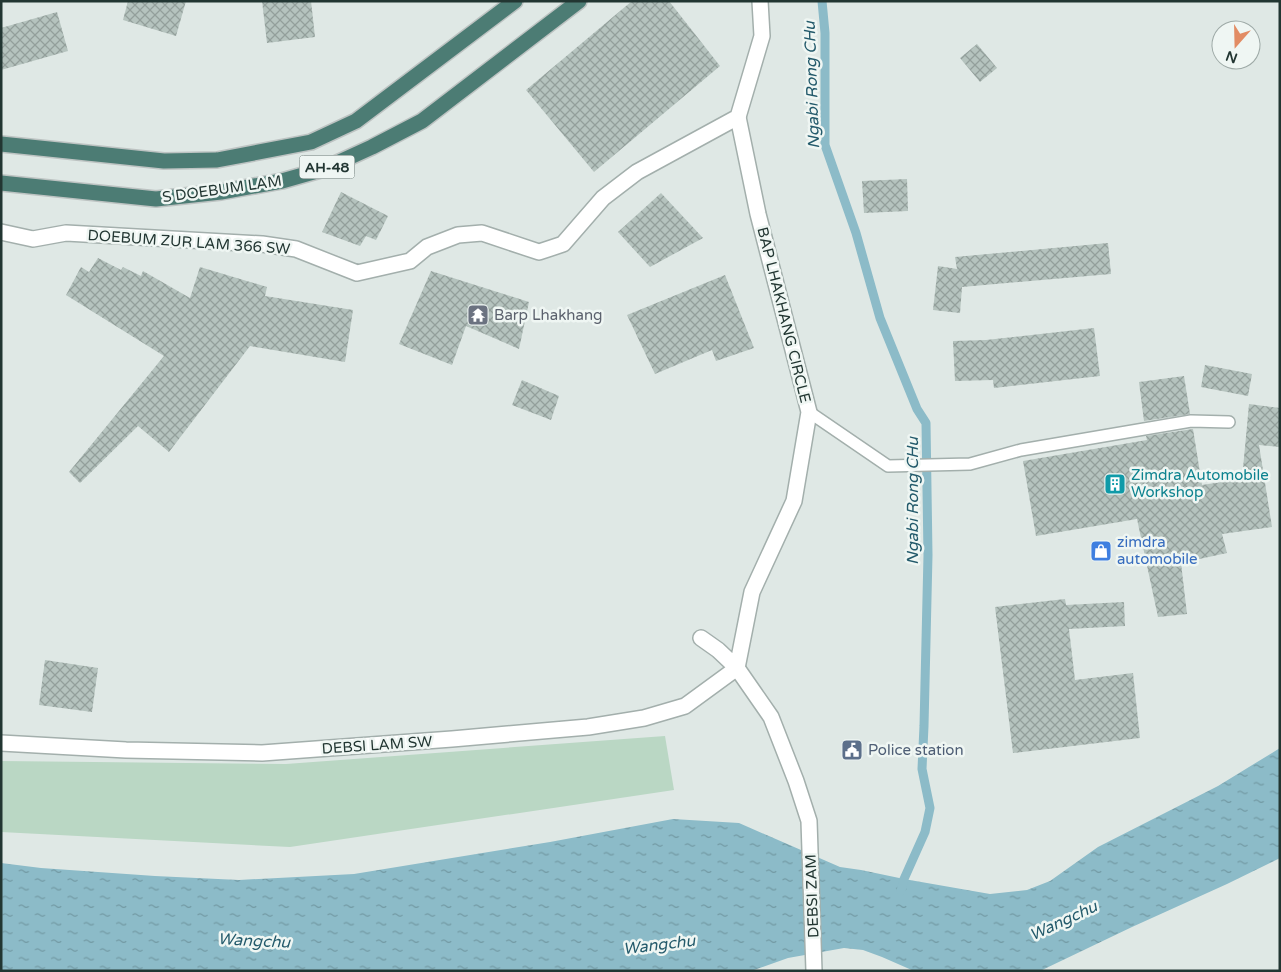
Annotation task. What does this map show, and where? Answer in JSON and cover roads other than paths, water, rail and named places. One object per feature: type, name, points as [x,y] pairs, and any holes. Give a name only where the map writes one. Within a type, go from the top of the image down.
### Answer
[{"type":"highway","name":"S DOEBUM LAM","points":[[1,144],[164,162],[217,160],[311,142],[356,121],[515,1]]},
{"type":"highway","name":"S DOEBUM LAM","points":[[1,183],[156,199],[221,192],[282,181],[324,169],[422,121],[580,1]]},
{"type":"street","points":[[738,117],[762,36],[760,1]]},
{"type":"street","name":"DOEBUM ZUR LAM 366 SW","points":[[1,232],[33,239],[66,234],[262,244],[296,249],[357,272],[410,261],[427,247],[458,236],[482,233],[539,252],[563,244],[602,198],[637,172],[738,117]]},
{"type":"street","name":"BAP LHAKHANG CIRCLE","points":[[737,668],[752,592],[794,501],[809,412],[758,214],[738,117]]},
{"type":"street","points":[[701,638],[718,650],[737,668]]},
{"type":"street","name":"DEBSI LAM SW","points":[[1,744],[126,750],[262,753],[588,727],[644,718],[685,706],[737,668]]},
{"type":"street","name":"DEBSI ZAM","points":[[737,668],[771,717],[796,781],[809,821],[814,971]]},
{"type":"lane","points":[[809,412],[888,466],[970,464],[1021,450],[1191,421],[1229,422]]},
{"type":"water","name":"Wangchu","points":[[1280,748],[1280,858],[1040,971],[914,971],[863,950],[844,948],[788,958],[751,971],[1,971],[1,863],[41,868],[239,880],[354,874],[550,842],[673,819],[739,823],[840,867],[990,894],[1027,890],[1050,881],[1098,847],[1218,786]]},
{"type":"waterway","name":"Ngabi Rong CHu","points":[[822,1],[825,33],[825,145],[856,233],[880,318],[917,409],[926,423],[928,555],[922,769],[930,808],[925,832],[904,879],[901,891]]},
{"type":"place","name":"Barp Lhakhang","points":[[478,315]]},
{"type":"place","name":"Zimdra Automobile Workshop","points":[[1115,484]]},
{"type":"place","name":"zimdra automobile","points":[[1101,551]]},
{"type":"place","name":"Police station","points":[[852,750]]}]
